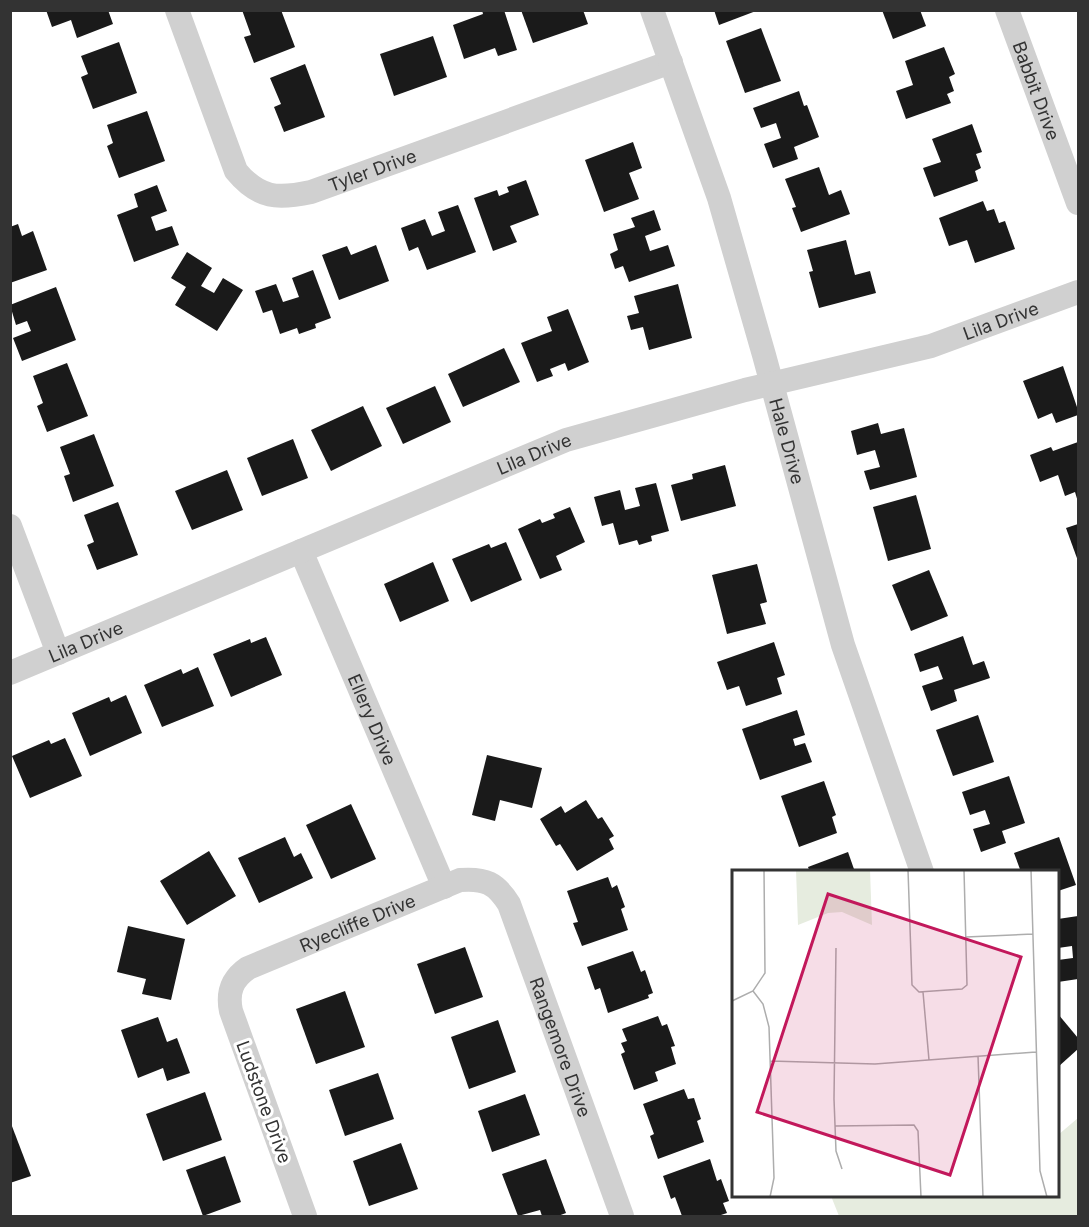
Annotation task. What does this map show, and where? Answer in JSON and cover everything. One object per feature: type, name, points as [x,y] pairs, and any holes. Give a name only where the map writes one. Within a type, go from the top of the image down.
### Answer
[{"type":"street","name":"Tyler Drive","points":[[177,10],[236,171],[254,189],[281,197],[311,192],[671,62]]},
{"type":"street","name":"Hale Drive","points":[[652,10],[719,198],[843,645],[921,870]]},
{"type":"street","name":"Babbit Drive","points":[[1007,10],[1078,203]]},
{"type":"street","name":"Lila Drive","points":[[10,674],[566,440],[772,384],[931,346],[1078,292]]},
{"type":"street","points":[[10,526],[58,653]]},
{"type":"street","name":"Ellery Drive","points":[[301,551],[444,887]]},
{"type":"street","name":"Ryecliffe Drive","points":[[232,986],[238,975],[248,968],[460,880],[476,879],[492,884]]},
{"type":"street","name":"Rangemore Drive","points":[[492,884],[501,892],[508,904],[622,1216]]},
{"type":"street","name":"Ludstone Drive","points":[[232,986],[228,998],[231,1011],[305,1216]]},
{"type":"shaded area","points":[[1078,1118],[1078,1216],[839,1216],[831,1197],[1059,1197],[1059,1134]]},
{"type":"building","points":[[46,10],[108,10],[113,24],[77,38],[71,20],[52,27]]},
{"type":"building","points":[[242,10],[281,10],[295,47],[254,63],[244,37],[251,35]]},
{"type":"building","points":[[482,10],[504,10],[517,50],[498,56],[495,48],[464,59],[453,25],[483,14]]},
{"type":"building","points":[[521,10],[583,10],[588,24],[533,43]]},
{"type":"building","points":[[714,10],[756,10],[756,11],[719,25]]},
{"type":"building","points":[[882,10],[920,10],[926,26],[893,39]]},
{"type":"building","points":[[761,28],[781,81],[745,93],[726,41]]},
{"type":"building","points":[[433,36],[447,77],[394,96],[380,54]]},
{"type":"building","points":[[119,42],[137,93],[93,109],[81,77],[88,74],[81,56]]},
{"type":"building","points":[[944,47],[955,74],[949,77],[954,91],[947,94],[951,103],[906,119],[896,91],[913,85],[905,61]]},
{"type":"building","points":[[305,64],[325,117],[284,132],[274,107],[281,104],[270,78]]},
{"type":"building","points":[[799,91],[819,137],[794,147],[798,159],[773,168],[764,144],[781,138],[776,123],[761,128],[753,108]]},
{"type":"building","points":[[147,111],[165,161],[119,178],[107,146],[113,143],[107,125]]},
{"type":"building","points":[[972,124],[982,152],[976,154],[981,168],[975,171],[978,181],[934,197],[923,168],[941,162],[932,139]]},
{"type":"building","points":[[633,142],[642,168],[629,173],[639,199],[604,212],[585,160]]},
{"type":"building","points":[[819,167],[829,195],[841,190],[850,214],[801,232],[792,208],[796,207],[785,179]]},
{"type":"building","points":[[526,180],[539,215],[510,226],[517,242],[493,251],[474,198],[497,190],[499,196],[509,192],[507,187]]},
{"type":"building","points":[[157,185],[167,211],[151,217],[156,231],[172,226],[179,245],[134,262],[117,215],[138,207],[134,194]]},
{"type":"building","points":[[983,201],[987,211],[994,209],[999,223],[1005,221],[1015,249],[975,263],[967,240],[949,246],[939,218]]},
{"type":"building","points":[[458,205],[476,252],[427,270],[418,247],[409,251],[401,228],[425,219],[432,236],[445,231],[438,212]]},
{"type":"building","points":[[654,210],[661,230],[645,236],[650,251],[668,245],[675,266],[629,282],[623,266],[615,269],[610,254],[618,250],[613,234],[635,227],[631,218]]},
{"type":"building","points":[[18,224],[22,236],[33,231],[47,270],[10,283],[10,227]]},
{"type":"building","points":[[846,240],[855,275],[870,271],[876,293],[819,308],[809,272],[813,271],[807,250]]},
{"type":"building","points":[[376,245],[389,281],[339,300],[322,255],[347,246],[351,255]]},
{"type":"building","points":[[187,252],[212,268],[201,286],[214,293],[223,278],[243,290],[217,331],[175,305],[186,287],[171,278]]},
{"type":"building","points":[[313,270],[331,318],[315,324],[316,328],[299,334],[297,328],[280,334],[272,310],[263,313],[255,291],[276,284],[283,302],[299,297],[292,278]]},
{"type":"building","points":[[678,284],[692,338],[649,350],[643,327],[631,330],[627,316],[639,313],[634,296]]},
{"type":"building","points":[[56,287],[76,340],[22,361],[13,338],[31,331],[27,321],[16,325],[10,305]]},
{"type":"building","points":[[568,309],[589,362],[568,371],[565,363],[550,369],[553,376],[537,382],[521,343],[552,331],[547,317]]},
{"type":"building","points":[[504,348],[520,382],[463,407],[448,374]]},
{"type":"building","points":[[67,363],[88,416],[47,432],[37,406],[43,403],[33,376]]},
{"type":"building","points":[[1063,366],[1078,415],[1056,423],[1052,413],[1038,419],[1023,381]]},
{"type":"building","points":[[435,386],[451,422],[403,444],[386,408]]},
{"type":"building","points":[[363,406],[382,446],[331,471],[311,430]]},
{"type":"building","points":[[878,423],[881,434],[904,428],[917,477],[870,490],[864,471],[880,467],[875,450],[857,455],[851,431]]},
{"type":"building","points":[[94,434],[114,486],[73,502],[64,476],[70,474],[60,447]]},
{"type":"building","points":[[293,439],[308,478],[262,496],[247,458]]},
{"type":"building","points":[[1078,442],[1078,502],[1075,492],[1065,496],[1058,475],[1040,482],[1030,455],[1051,447],[1053,451]]},
{"type":"building","points":[[725,465],[736,506],[681,521],[671,485],[693,479],[692,474]]},
{"type":"building","points":[[227,470],[243,510],[192,530],[175,491]]},
{"type":"building","points":[[656,483],[669,531],[651,536],[652,541],[639,545],[637,540],[619,545],[613,523],[602,526],[594,497],[620,490],[625,510],[640,506],[635,488]]},
{"type":"building","points":[[916,495],[931,549],[888,561],[873,507]]},
{"type":"building","points":[[118,502],[138,555],[97,570],[87,545],[94,542],[84,515]]},
{"type":"building","points":[[570,507],[585,542],[556,556],[562,570],[540,579],[518,529],[540,519],[542,523],[555,518],[553,514]]},
{"type":"building","points":[[1078,524],[1078,561],[1066,528]]},
{"type":"building","points":[[506,542],[522,580],[471,602],[452,559],[489,544],[491,548]]},
{"type":"building","points":[[433,562],[449,601],[400,622],[384,584]]},
{"type":"building","points":[[757,564],[767,602],[760,604],[766,624],[727,634],[712,575]]},
{"type":"building","points":[[929,570],[948,616],[911,631],[892,585]]},
{"type":"building","points":[[963,636],[973,665],[984,661],[990,678],[954,690],[957,701],[931,711],[922,686],[943,679],[938,666],[920,672],[914,654]]},
{"type":"building","points":[[266,637],[282,675],[231,697],[213,654],[250,639],[251,643]]},
{"type":"building","points":[[774,642],[785,675],[777,678],[782,694],[746,706],[739,686],[727,690],[717,662]]},
{"type":"building","points":[[198,667],[214,706],[162,727],[144,685],[181,669],[183,674]]},
{"type":"building","points":[[126,695],[142,733],[90,756],[72,713],[109,697],[111,702]]},
{"type":"building","points":[[797,710],[805,735],[793,739],[795,746],[805,743],[812,762],[760,780],[742,729]]},
{"type":"building","points":[[978,715],[994,762],[953,776],[936,730]]},
{"type":"building","points":[[65,738],[82,776],[30,798],[12,756],[49,740],[51,744]]},
{"type":"building","points":[[487,755],[542,768],[532,808],[500,800],[495,821],[472,815]]},
{"type":"building","points":[[1009,776],[1025,823],[1002,831],[1006,843],[981,852],[973,829],[990,824],[985,810],[970,815],[962,792]]},
{"type":"building","points":[[824,781],[836,815],[832,817],[837,833],[799,847],[781,796]]},
{"type":"building","points":[[586,800],[598,819],[602,817],[614,836],[609,839],[614,849],[577,871],[560,844],[556,846],[540,819],[561,806],[565,813]]},
{"type":"building","points":[[351,804],[376,859],[331,879],[306,825]]},
{"type":"building","points":[[285,837],[294,857],[301,853],[313,878],[259,903],[238,858]]},
{"type":"building","points":[[1059,837],[1076,885],[1059,891],[1059,870],[1020,870],[1014,853]]},
{"type":"building","points":[[209,851],[236,896],[187,925],[160,881]]},
{"type":"building","points":[[848,852],[854,870],[809,870],[808,867]]},
{"type":"building","points":[[608,877],[612,888],[617,885],[625,907],[621,909],[628,930],[582,946],[573,923],[578,922],[567,891]]},
{"type":"building","points":[[1078,916],[1078,979],[1059,982],[1059,960],[1073,958],[1072,946],[1059,948],[1059,919]]},
{"type":"building","points":[[128,926],[185,939],[171,1000],[142,994],[146,979],[117,972]]},
{"type":"building","points":[[465,947],[483,997],[435,1014],[417,964]]},
{"type":"building","points":[[633,951],[641,972],[645,970],[653,993],[648,995],[649,998],[608,1013],[600,988],[595,990],[587,967]]},
{"type":"building","points":[[345,991],[365,1047],[316,1064],[296,1009]]},
{"type":"building","points":[[1059,1015],[1078,1038],[1078,1049],[1059,1066]]},
{"type":"building","points":[[658,1016],[662,1026],[667,1024],[675,1046],[671,1047],[676,1064],[655,1072],[658,1081],[634,1090],[621,1054],[625,1052],[621,1043],[627,1041],[622,1029]]},
{"type":"building","points":[[158,1017],[167,1042],[177,1038],[190,1073],[167,1081],[163,1068],[138,1078],[121,1030]]},
{"type":"building","points":[[498,1020],[516,1072],[469,1089],[451,1037]]},
{"type":"building","points":[[378,1073],[394,1119],[345,1136],[329,1090]]},
{"type":"building","points":[[684,1089],[688,1099],[694,1098],[701,1119],[697,1121],[704,1142],[658,1159],[650,1136],[654,1134],[643,1104]]},
{"type":"building","points":[[205,1092],[222,1140],[163,1161],[146,1114]]},
{"type":"building","points":[[525,1094],[540,1135],[492,1152],[478,1111]]},
{"type":"building","points":[[10,1121],[31,1176],[10,1183]]},
{"type":"building","points":[[401,1143],[418,1189],[369,1206],[353,1161]]},
{"type":"building","points":[[225,1156],[241,1202],[203,1216],[186,1170]]},
{"type":"building","points":[[546,1159],[566,1213],[558,1216],[542,1216],[540,1210],[518,1216],[502,1174]]},
{"type":"building","points":[[710,1159],[717,1181],[721,1179],[729,1201],[723,1203],[727,1213],[718,1216],[682,1216],[675,1197],[671,1199],[663,1176]]}]
